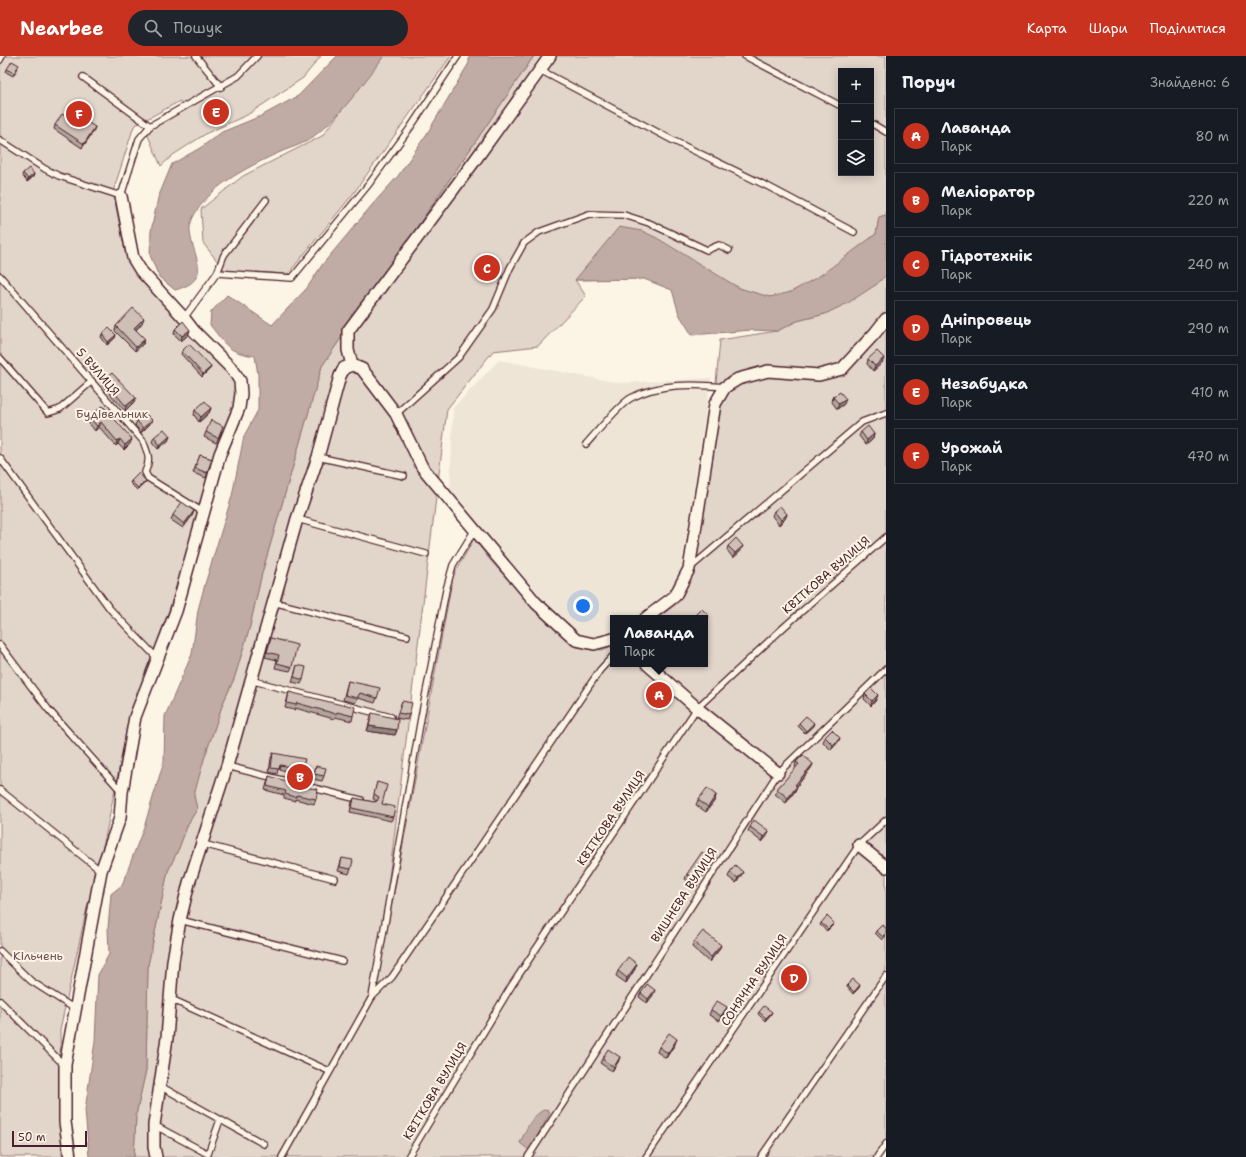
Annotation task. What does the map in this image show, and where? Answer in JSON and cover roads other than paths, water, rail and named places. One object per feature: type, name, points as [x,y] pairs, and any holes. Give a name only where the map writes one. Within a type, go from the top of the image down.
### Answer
[{"type":"street","points":[[352,365],[348,350],[348,331],[550,56]]},
{"type":"street","points":[[70,1157],[65,1122],[65,1065],[101,871],[120,818],[122,792],[136,718],[157,658],[176,611],[220,454],[239,408],[241,394],[240,381],[233,370],[194,331],[141,271],[133,258],[121,196]]},
{"type":"street","points":[[650,615],[675,596],[689,569],[715,404],[725,386],[738,379],[768,371],[819,375],[842,369],[886,319]]},
{"type":"street","points":[[156,1157],[154,1147],[154,1125],[171,999],[173,961],[180,920],[189,883],[203,844],[227,766],[250,680],[297,519],[318,457],[340,376],[344,368],[352,365],[362,369],[396,414],[422,467],[474,531],[536,603],[576,640],[594,644],[610,640]]},
{"type":"street","points":[[650,667],[697,708],[778,773]]},
{"type":"street","points":[[859,845],[886,866]]},
{"type":"lane","points":[[0,60],[2,56]]},
{"type":"lane","points":[[196,56],[221,87]]},
{"type":"lane","points":[[0,140],[45,169],[59,176],[121,196],[139,139],[150,126],[238,76],[257,56]]},
{"type":"lane","points":[[217,273],[292,278],[369,184],[410,128],[458,56]]},
{"type":"lane","points":[[745,56],[838,104]]},
{"type":"lane","points":[[540,70],[674,141],[769,187],[854,232]]},
{"type":"lane","points":[[83,77],[150,126]]},
{"type":"lane","points":[[874,125],[886,132]]},
{"type":"lane","points":[[184,318],[217,273],[224,255],[266,200]]},
{"type":"lane","points":[[396,414],[459,357],[493,309],[510,268],[524,243],[539,232],[589,214],[624,215],[649,223],[707,250],[719,245],[729,250]]},
{"type":"lane","name":"5 ВУЛИЦЯ","points":[[0,276],[92,380],[143,441],[149,454],[149,464],[145,472],[148,478],[203,512]]},
{"type":"lane","points":[[0,358],[48,413],[60,409],[92,380]]},
{"type":"lane","points":[[586,444],[630,398],[660,388],[695,385],[725,386]]},
{"type":"lane","points":[[689,569],[862,422],[886,413]]},
{"type":"lane","points":[[318,457],[404,476]]},
{"type":"lane","points":[[0,458],[110,609],[157,658]]},
{"type":"lane","points":[[297,519],[426,554]]},
{"type":"lane","points":[[372,997],[421,718],[446,590],[453,565],[474,531]]},
{"type":"lane","name":"КВІТКОВА ВУЛИЦЯ","points":[[408,1157],[512,985],[697,708],[784,627],[886,537]]},
{"type":"lane","points":[[273,602],[407,636]]},
{"type":"lane","points":[[0,645],[48,709],[122,792]]},
{"type":"lane","points":[[282,1157],[372,997],[392,977],[600,670],[610,659]]},
{"type":"lane","name":"ВИШНЕВА ВУЛИЦЯ","points":[[528,1157],[778,773],[886,669]]},
{"type":"lane","points":[[250,680],[391,717]]},
{"type":"lane","points":[[227,766],[366,801]]},
{"type":"lane","points":[[0,790],[101,871]]},
{"type":"lane","name":"СОНЯЧНА ВУЛИЦЯ","points":[[646,1157],[859,845],[886,820]]},
{"type":"lane","points":[[203,844],[335,879]]},
{"type":"lane","points":[[180,920],[342,960]]},
{"type":"lane","points":[[0,951],[31,981],[75,1009]]},
{"type":"lane","points":[[762,1157],[886,976]]},
{"type":"lane","points":[[171,999],[329,1071]]},
{"type":"lane","points":[[0,1001],[65,1065]]},
{"type":"lane","points":[[160,1086],[264,1144]]},
{"type":"lane","points":[[154,1125],[208,1154],[220,1120]]},
{"type":"lane","points":[[877,1157],[886,1144]]},
{"type":"place","name":"Незабудка","points":[[216,112]]},
{"type":"place","name":"Урожай","points":[[79,114]]},
{"type":"place","name":"Гідротехнік","points":[[487,268]]},
{"type":"place","name":"Лаванда","points":[[659,695]]},
{"type":"place","name":"Меліоратор","points":[[300,777]]},
{"type":"place","name":"Дніпровець","points":[[794,978]]},
{"type":"park label","name":"Будівельник","points":[[112,414]]},
{"type":"park label","name":"Кільчень","points":[[38,956]]}]
